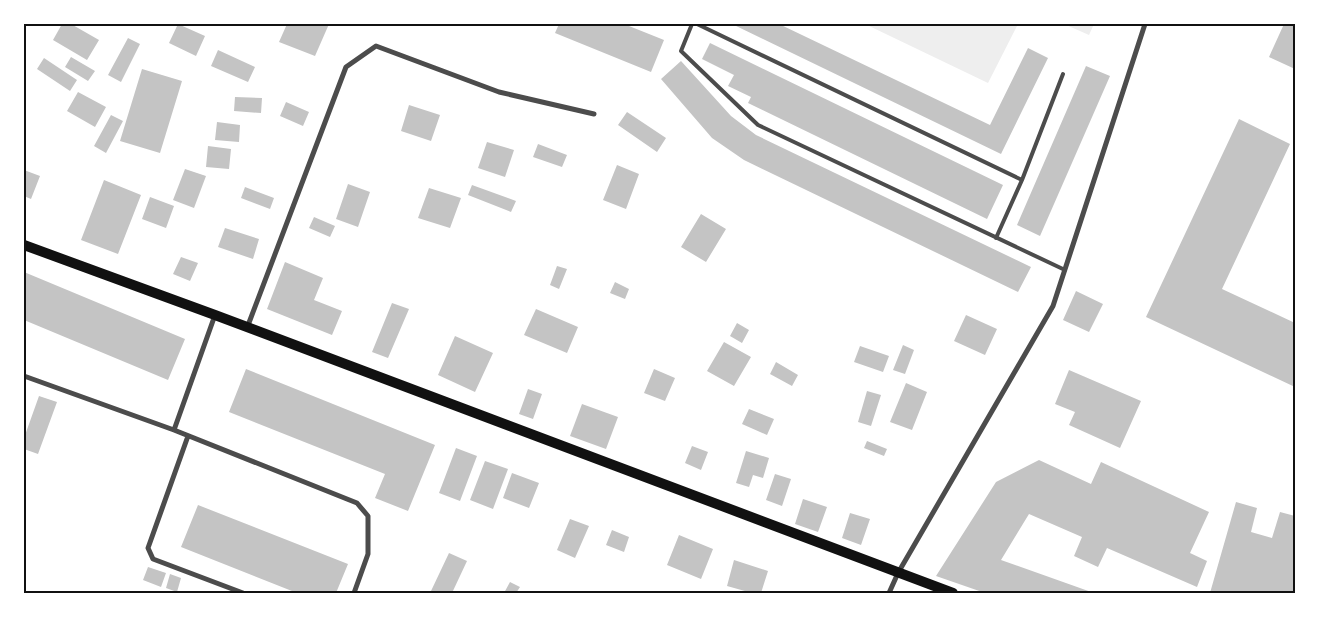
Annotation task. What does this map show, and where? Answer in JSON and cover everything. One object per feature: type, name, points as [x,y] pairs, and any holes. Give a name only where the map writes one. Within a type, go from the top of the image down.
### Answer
[{"type":"main road","points":[[24,245],[953,593]]},
{"type":"street","points":[[889,593],[898,573],[1053,306],[1145,24]]},
{"type":"street","points":[[247,328],[346,67],[376,46],[499,92],[594,114]]},
{"type":"street","points":[[174,430],[215,315]]},
{"type":"street","points":[[24,376],[174,430],[357,503],[368,516],[368,554],[354,593]]},
{"type":"street","points":[[188,436],[148,548],[153,559],[243,593]]},
{"type":"lane","points":[[692,24],[681,51],[758,125],[1065,270]]},
{"type":"lane","points":[[697,24],[1022,180]]},
{"type":"lane","points":[[996,238],[1022,180],[1063,74]]},
{"type":"shaded area","points":[[865,24],[1018,24],[988,83]]},
{"type":"shaded area","points":[[1064,24],[1094,24],[1089,35]]},
{"type":"building","points":[[62,24],[71,24],[99,40],[87,60],[53,40]]},
{"type":"building","points":[[178,24],[205,36],[196,56],[169,43]]},
{"type":"building","points":[[287,24],[329,24],[315,56],[279,42]]},
{"type":"building","points":[[559,24],[624,24],[664,40],[651,72],[555,33]]},
{"type":"building","points":[[732,24],[779,24],[990,125],[1028,48],[1048,58],[1001,154]]},
{"type":"building","points":[[1284,24],[1295,24],[1295,69],[1269,57]]},
{"type":"building","points":[[128,38],[140,44],[121,82],[108,75]]},
{"type":"building","points":[[710,43],[1003,185],[987,219],[748,103],[751,97],[728,86],[734,75],[702,59]]},
{"type":"building","points":[[218,50],[255,67],[248,82],[211,66]]},
{"type":"building","points":[[71,57],[95,71],[88,81],[65,67]]},
{"type":"building","points":[[44,58],[77,80],[70,91],[37,69]]},
{"type":"building","points":[[681,61],[731,116],[756,135],[1031,267],[1018,292],[744,160],[712,138],[661,79]]},
{"type":"building","points":[[1086,66],[1110,76],[1040,236],[1017,225]]},
{"type":"building","points":[[142,69],[182,81],[160,153],[120,141]]},
{"type":"building","points":[[78,92],[106,107],[95,127],[67,111]]},
{"type":"building","points":[[235,97],[262,98],[261,113],[234,111]]},
{"type":"building","points":[[286,102],[309,112],[303,126],[280,116]]},
{"type":"building","points":[[409,105],[440,115],[431,141],[401,131]]},
{"type":"building","points":[[627,112],[666,138],[657,152],[618,125]]},
{"type":"building","points":[[111,115],[123,121],[106,153],[94,146]]},
{"type":"building","points":[[1239,119],[1290,144],[1222,289],[1295,323],[1295,387],[1146,317]]},
{"type":"building","points":[[217,122],[240,125],[239,142],[215,140]]},
{"type":"building","points":[[487,142],[514,150],[505,177],[478,168]]},
{"type":"building","points":[[538,144],[567,155],[562,167],[533,157]]},
{"type":"building","points":[[208,146],[231,149],[229,169],[206,167]]},
{"type":"building","points":[[617,165],[639,174],[626,209],[603,200]]},
{"type":"building","points":[[185,169],[206,176],[194,208],[173,200]]},
{"type":"building","points":[[24,170],[40,176],[31,199],[24,196]]},
{"type":"building","points":[[104,180],[141,195],[118,254],[81,240]]},
{"type":"building","points":[[348,184],[370,192],[358,227],[336,219]]},
{"type":"building","points":[[472,185],[516,201],[511,212],[468,195]]},
{"type":"building","points":[[245,187],[274,198],[270,209],[241,198]]},
{"type":"building","points":[[429,188],[461,198],[450,228],[418,218]]},
{"type":"building","points":[[150,197],[174,206],[166,228],[142,219]]},
{"type":"building","points":[[701,214],[726,229],[706,262],[681,247]]},
{"type":"building","points":[[314,217],[335,226],[330,237],[309,228]]},
{"type":"building","points":[[225,228],[259,239],[253,259],[218,247]]},
{"type":"building","points":[[181,257],[198,263],[190,281],[173,274]]},
{"type":"building","points":[[285,262],[323,278],[314,300],[342,311],[332,335],[267,309]]},
{"type":"building","points":[[557,266],[567,269],[559,289],[550,285]]},
{"type":"building","points":[[24,272],[185,339],[168,380],[24,320]]},
{"type":"building","points":[[615,282],[629,289],[625,299],[610,293]]},
{"type":"building","points":[[1076,291],[1103,304],[1089,332],[1063,320]]},
{"type":"building","points":[[392,303],[409,309],[388,358],[372,352]]},
{"type":"building","points":[[536,309],[578,327],[567,353],[524,335]]},
{"type":"building","points":[[966,315],[997,329],[985,355],[954,341]]},
{"type":"building","points":[[737,323],[749,330],[742,343],[730,336]]},
{"type":"building","points":[[455,336],[493,353],[475,392],[438,375]]},
{"type":"building","points":[[724,342],[751,357],[734,386],[707,371]]},
{"type":"building","points":[[903,345],[914,350],[905,374],[893,370]]},
{"type":"building","points":[[860,346],[889,356],[883,372],[854,362]]},
{"type":"building","points":[[776,362],[798,375],[792,386],[770,374]]},
{"type":"building","points":[[246,369],[435,445],[408,511],[375,498],[385,474],[229,412]]},
{"type":"building","points":[[654,369],[675,378],[665,401],[644,393]]},
{"type":"building","points":[[1069,370],[1141,401],[1120,448],[1069,425],[1075,412],[1055,404]]},
{"type":"building","points":[[906,383],[927,392],[912,430],[890,422]]},
{"type":"building","points":[[528,389],[542,394],[533,419],[519,414]]},
{"type":"building","points":[[867,391],[881,395],[871,426],[858,422]]},
{"type":"building","points":[[39,396],[57,402],[38,454],[24,449],[24,438]]},
{"type":"building","points":[[582,404],[618,417],[606,449],[570,436]]},
{"type":"building","points":[[749,409],[774,419],[767,435],[742,424]]},
{"type":"building","points":[[867,441],[887,449],[884,456],[864,448]]},
{"type":"building","points":[[692,446],[708,452],[701,470],[685,463]]},
{"type":"building","points":[[456,448],[477,456],[460,501],[439,493]]},
{"type":"building","points":[[746,451],[769,458],[763,478],[753,475],[749,487],[736,483]]},
{"type":"building","points":[[1039,460],[1091,484],[1101,462],[1209,512],[1190,553],[1207,561],[1197,587],[1107,548],[1098,567],[1074,556],[1082,537],[1029,514],[1001,560],[1094,593],[985,593],[936,576],[996,482]]},
{"type":"building","points":[[485,461],[508,469],[493,509],[470,500]]},
{"type":"building","points":[[512,473],[539,483],[529,508],[503,498]]},
{"type":"building","points":[[775,474],[791,479],[782,506],[766,500]]},
{"type":"building","points":[[803,499],[827,507],[818,532],[795,524]]},
{"type":"building","points":[[1236,502],[1257,508],[1251,532],[1272,538],[1280,512],[1295,516],[1295,593],[1210,593]]},
{"type":"building","points":[[198,505],[348,564],[336,593],[297,593],[181,547]]},
{"type":"building","points":[[850,513],[870,519],[861,545],[842,538]]},
{"type":"building","points":[[570,519],[589,526],[575,558],[557,550]]},
{"type":"building","points":[[612,530],[629,537],[624,552],[606,545]]},
{"type":"building","points":[[679,535],[713,549],[701,579],[667,565]]},
{"type":"building","points":[[449,553],[467,561],[452,593],[435,593],[431,591]]},
{"type":"building","points":[[734,560],[768,571],[761,593],[752,593],[727,586]]},
{"type":"building","points":[[148,567],[166,573],[161,587],[143,580]]},
{"type":"building","points":[[170,574],[181,578],[177,592],[166,588]]},
{"type":"building","points":[[510,582],[520,587],[516,593],[504,593]]}]
